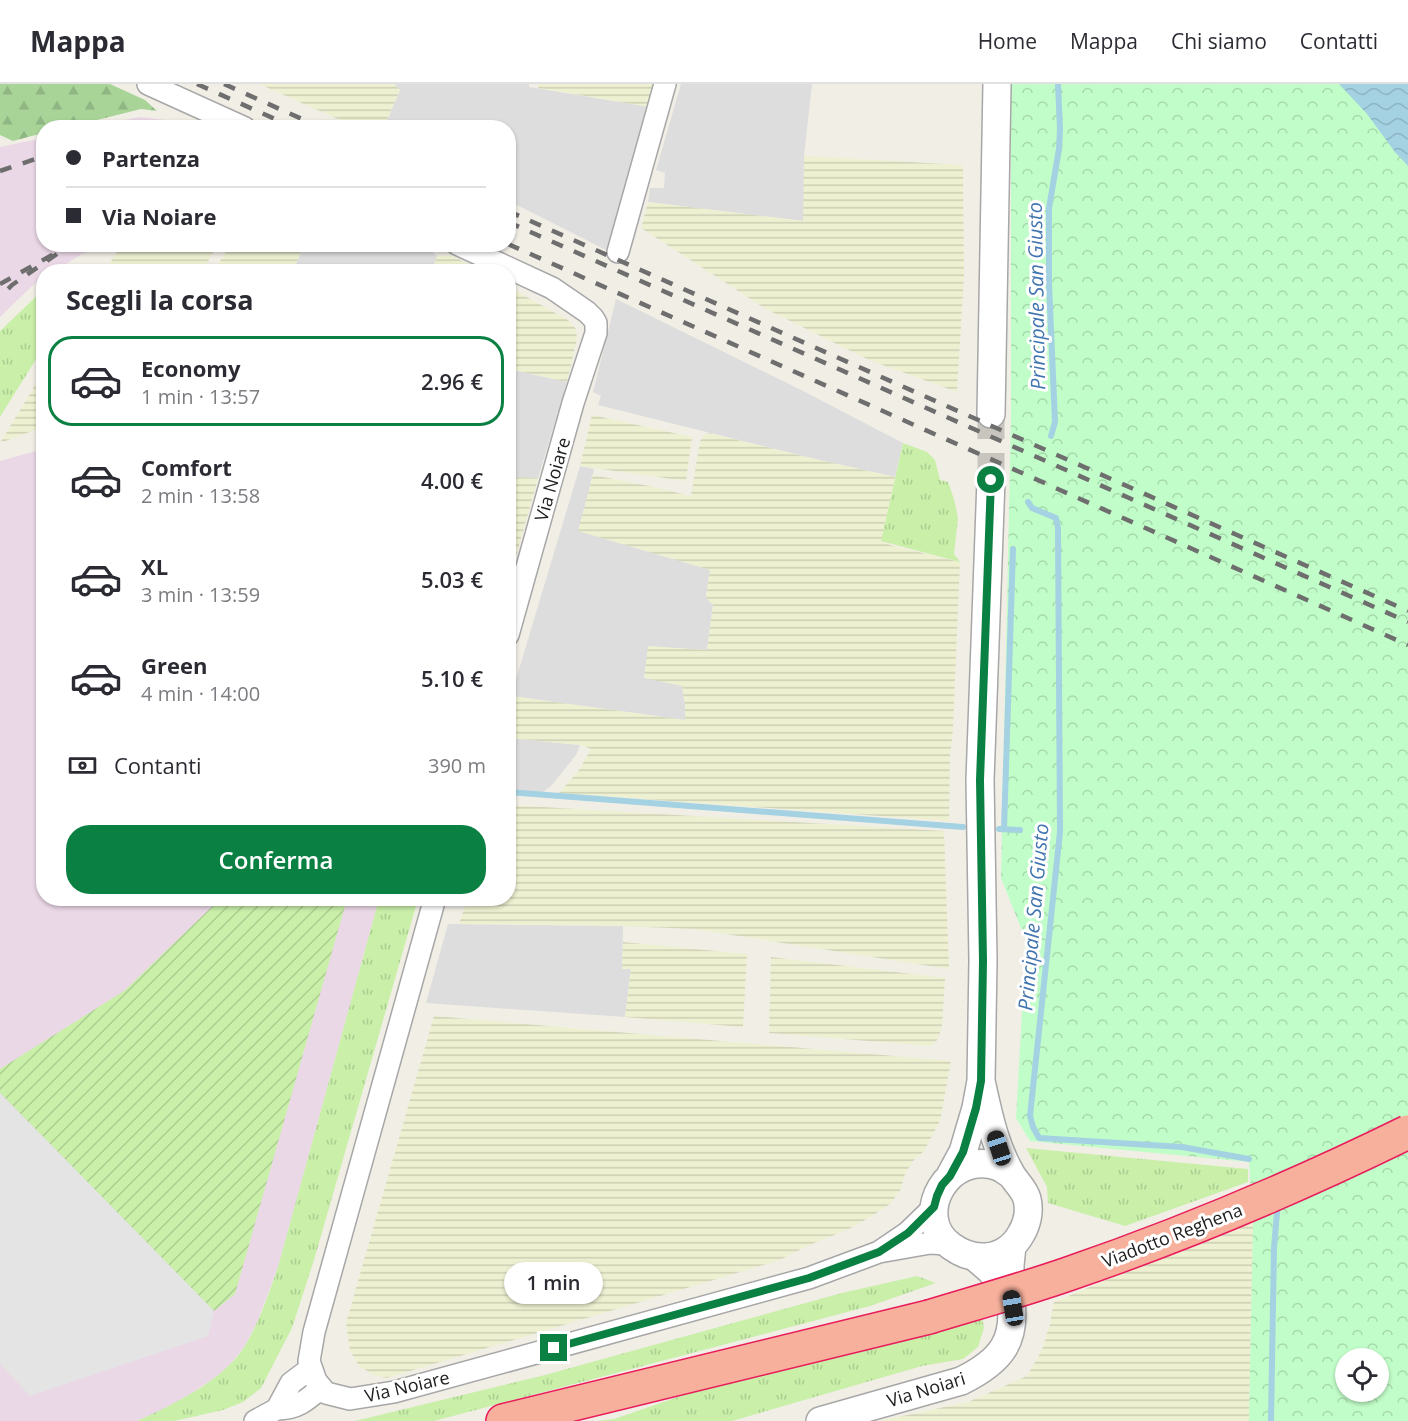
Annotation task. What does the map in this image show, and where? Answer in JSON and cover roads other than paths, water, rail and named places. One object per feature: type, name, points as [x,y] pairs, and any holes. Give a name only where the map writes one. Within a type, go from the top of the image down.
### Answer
[{"type":"highway","name":"Viadotto Reghena","points":[[503,1421],[929,1317],[1066,1275],[1252,1204],[1408,1132]]},
{"type":"street","points":[[148,84],[227,120]]},
{"type":"street","points":[[618,252],[665,84]]},
{"type":"street","points":[[991,414],[997,84]]},
{"type":"street","name":"Via Noiare","points":[[474,252],[500,264]]},
{"type":"street","name":"Via Noiare","points":[[516,271],[552,288],[587,312],[596,323],[596,333],[573,403],[516,606]]},
{"type":"street","points":[[950,1176],[961,1169],[980,1164],[999,1168],[1010,1174],[1020,1185],[1026,1199],[1028,1214],[1025,1228],[1018,1241],[1006,1251],[992,1257],[976,1258],[960,1253],[947,1244],[940,1233],[935,1221],[934,1207],[942,1185],[950,1176],[963,1152],[981,1081],[983,961],[980,780],[991,480]]},
{"type":"street","points":[[255,1421],[277,1409],[290,1409],[302,1403],[321,1388],[309,1361],[314,1332],[433,906]]},
{"type":"street","points":[[981,1081],[993,1130],[1010,1174]]},
{"type":"street","name":"Via Noiare","points":[[879,1252],[908,1233],[934,1207]]},
{"type":"street","name":"Via Noiare","points":[[321,1388],[326,1393],[350,1399],[394,1392],[809,1278],[879,1252],[930,1243],[947,1244]]},
{"type":"street","name":"Via Noiari","points":[[820,1421],[962,1381],[981,1371],[999,1355],[1007,1344],[1011,1326],[1012,1246]]},
{"type":"street","points":[[976,1258],[990,1270],[1010,1294]]},
{"type":"street","points":[[277,1409],[291,1383],[311,1368]]},
{"type":"water","points":[[1339,84],[1408,84],[1408,166],[1367,114]]},
{"type":"waterway","name":"Principale San Giusto","points":[[1051,436],[1055,422],[1049,283],[1049,208],[1059,149],[1058,84]]},
{"type":"waterway","name":"Principale San Giusto","points":[[1028,502],[1032,508],[1056,518],[1058,528],[1060,832],[1030,1116],[1033,1127],[1039,1138],[1182,1147],[1249,1159]]},
{"type":"waterway","points":[[1004,829],[1013,549]]},
{"type":"waterway","points":[[516,793],[963,827]]},
{"type":"waterway","points":[[999,829],[1020,830]]},
{"type":"waterway","name":"Principale San Giusto","points":[[1271,1421],[1274,1248],[1277,1212]]},
{"type":"tunnel","points":[[991,414],[991,480]]},
{"type":"railway","points":[[197,84],[277,120]]},
{"type":"railway","points":[[224,84],[304,120]]},
{"type":"railway","points":[[0,171],[36,159]]},
{"type":"railway","points":[[516,215],[1408,611]]},
{"type":"railway","points":[[516,226],[1408,622]]},
{"type":"railway","points":[[516,248],[1408,645]]},
{"type":"railway","points":[[0,284],[57,252]]},
{"type":"railway","points":[[42,264],[60,252]]},
{"type":"railway","points":[[0,297],[12,285],[36,268]]}]
